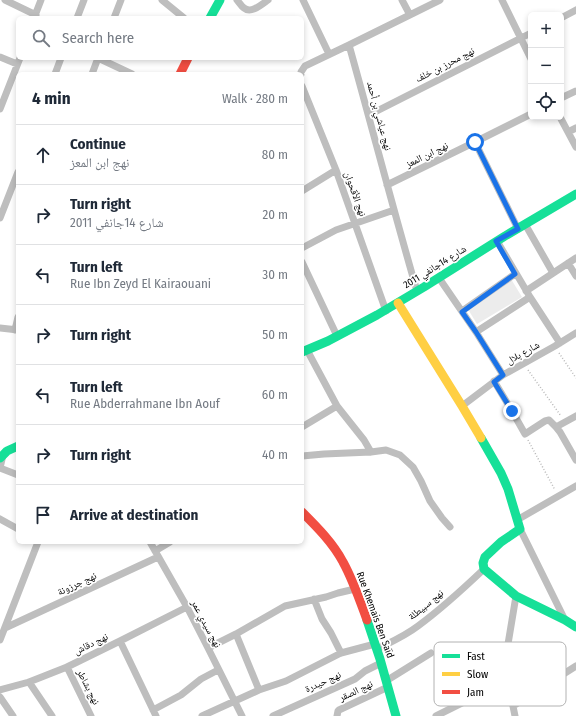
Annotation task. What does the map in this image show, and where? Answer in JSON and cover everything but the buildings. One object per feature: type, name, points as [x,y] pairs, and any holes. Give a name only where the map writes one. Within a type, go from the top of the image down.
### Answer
[{"type":"street","points":[[5,0],[33,16]]},
{"type":"street","points":[[35,16],[41,0]]},
{"type":"street","points":[[78,16],[84,0]]},
{"type":"street","points":[[115,16],[121,0]]},
{"type":"street","points":[[162,0],[182,16]]},
{"type":"street","points":[[211,16],[220,0]]},
{"type":"street","points":[[237,0],[244,8],[249,10],[268,0]]},
{"type":"street","points":[[303,0],[329,54]]},
{"type":"street","points":[[402,0],[410,16]]},
{"type":"street","points":[[301,72],[305,66],[440,0]]},
{"type":"street","points":[[502,0],[528,53]]},
{"type":"street","points":[[564,16],[576,10]]},
{"type":"street","name":"نهج محرز بن خلف","points":[[369,115],[528,34]]},
{"type":"street","name":"نهج عياشي بن أحمد","points":[[349,45],[417,291]]},
{"type":"street","points":[[0,57],[19,61],[0,110]]},
{"type":"street","points":[[56,72],[60,60]]},
{"type":"street","points":[[93,72],[97,60]]},
{"type":"street","points":[[102,60],[128,72]]},
{"type":"street","points":[[181,72],[187,60]]},
{"type":"street","name":"نهج الأقحوان","points":[[304,91],[336,170],[386,311]]},
{"type":"street","points":[[564,97],[576,91]]},
{"type":"street","name":"نهج ابن المعز","points":[[387,185],[528,116]]},
{"type":"street","points":[[562,120],[576,147]]},
{"type":"street","points":[[568,132],[576,128]]},
{"type":"street","points":[[475,142],[522,227],[553,273]]},
{"type":"street","points":[[304,190],[336,170]]},
{"type":"street","points":[[0,218],[16,177]]},
{"type":"street","name":"شارع 14جانفي 2011","points":[[305,351],[386,311],[496,241],[576,194]]},
{"type":"street","points":[[304,247],[336,230],[394,210]]},
{"type":"street","points":[[496,241],[557,345]]},
{"type":"street","points":[[476,332],[528,294],[553,273],[576,258]]},
{"type":"street","points":[[568,263],[576,276]]},
{"type":"street","points":[[304,266],[337,336]]},
{"type":"street","points":[[462,312],[515,274]]},
{"type":"street","points":[[439,278],[503,375]]},
{"type":"street","points":[[398,303],[502,473],[514,506],[520,529],[565,620]]},
{"type":"street","points":[[0,328],[16,330]]},
{"type":"street","name":"شارع بلال","points":[[462,406],[503,375],[576,333]]},
{"type":"street","points":[[305,351],[337,406],[364,440],[371,452]]},
{"type":"street","points":[[494,382],[525,434],[549,420],[560,432],[576,460]]},
{"type":"street","points":[[304,426],[337,406]]},
{"type":"street","points":[[556,427],[576,416]]},
{"type":"street","points":[[16,447],[1,456],[0,468],[16,474]]},
{"type":"street","points":[[304,456],[386,450],[400,455],[413,467],[430,501],[450,527]]},
{"type":"street","points":[[517,520],[576,486]]},
{"type":"street","name":"Rue Khemais Ben Saïd","points":[[304,514],[324,535],[337,552],[348,573],[376,647],[396,716]]},
{"type":"street","points":[[0,519],[16,528]]},
{"type":"street","points":[[520,529],[501,542],[485,557],[483,563],[484,569],[516,596],[576,627]]},
{"type":"street","points":[[0,640],[37,544]]},
{"type":"street","name":"نهج سيدي عمر","points":[[151,544],[187,607],[242,716]]},
{"type":"street","name":"نهج جرزونة","points":[[5,628],[156,554],[168,544]]},
{"type":"street","name":"نهج سبيطلة","points":[[202,716],[259,690],[286,680],[341,653],[376,647],[397,639],[417,627],[484,569]]},
{"type":"street","points":[[208,648],[285,606],[355,589]]},
{"type":"street","points":[[508,642],[516,596]]},
{"type":"street","points":[[314,599],[322,620],[331,633],[341,653]]},
{"type":"street","name":"نهج دقاش","points":[[0,690],[29,682],[66,667],[187,607]]},
{"type":"street","points":[[236,634],[259,690]]},
{"type":"street","points":[[120,641],[154,713],[181,695],[201,679],[218,670]]},
{"type":"street","points":[[387,684],[431,653]]},
{"type":"street","name":"نهج حيدرة","points":[[273,716],[355,679],[359,675],[381,663]]},
{"type":"street","points":[[566,672],[576,666]]},
{"type":"street","name":"نهج بشاطر","points":[[66,667],[91,716]]},
{"type":"street","points":[[29,682],[52,716]]},
{"type":"street","name":"نهج الصقر","points":[[337,716],[338,711],[387,684]]},
{"type":"street","points":[[0,696],[13,716]]},
{"type":"street","points":[[436,716],[456,706]]},
{"type":"street","points":[[513,706],[516,716]]},
{"type":"path","points":[[557,345],[576,378]]},
{"type":"path","points":[[524,363],[566,422]]},
{"type":"path","points":[[525,434],[559,496]]},
{"type":"shaded area","points":[[511,279],[522,297],[477,324],[466,306]]},
{"type":"traffic: fast","points":[[211,16],[220,0]]},
{"type":"traffic: fast","points":[[304,351],[328,341],[377,315],[576,194]]},
{"type":"traffic: fast","points":[[481,438],[501,473],[508,489],[520,529],[501,542],[485,557],[483,563],[484,569],[516,596],[576,627]]},
{"type":"traffic: fast","points":[[0,458],[7,451],[16,447]]},
{"type":"traffic: fast","points":[[367,620],[396,716]]},
{"type":"traffic: slow","points":[[398,303],[481,438]]},
{"type":"traffic: jam","points":[[181,72],[187,60]]},
{"type":"traffic: jam","points":[[304,514],[339,555],[347,569],[367,620]]},
{"type":"route","points":[[475,142],[518,229],[496,241],[515,274],[462,312],[503,375],[494,382],[512,411]]}]
